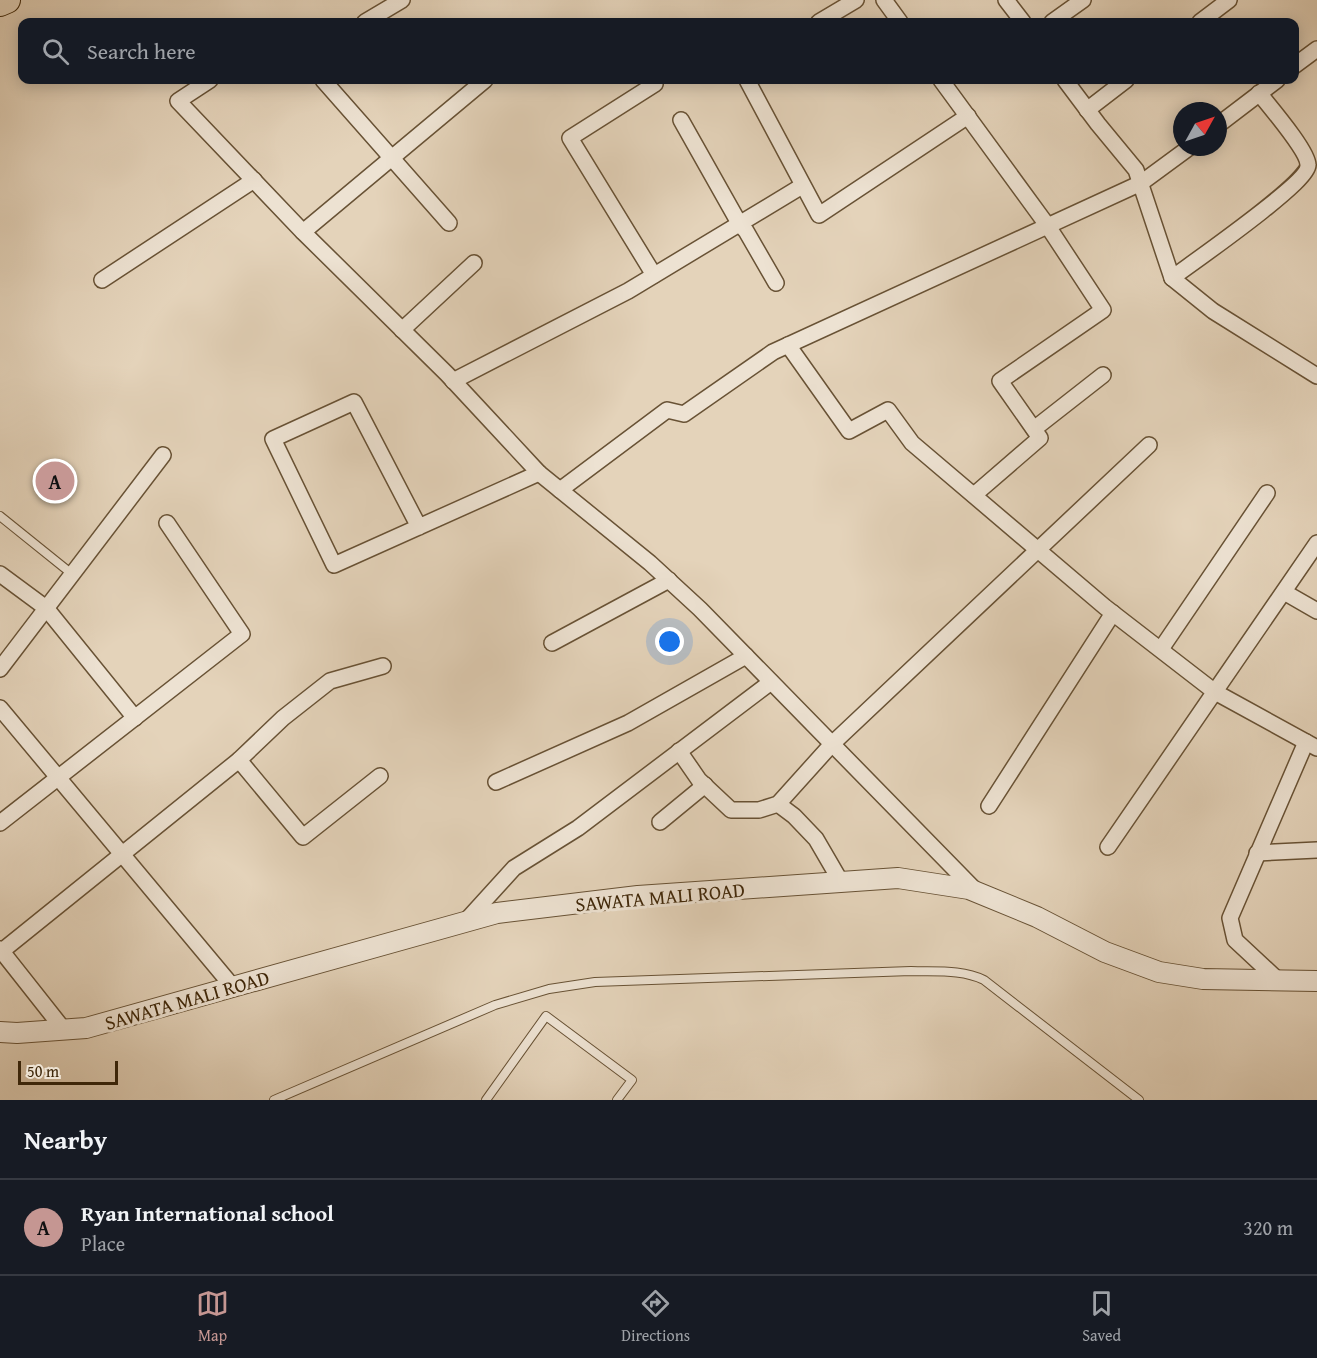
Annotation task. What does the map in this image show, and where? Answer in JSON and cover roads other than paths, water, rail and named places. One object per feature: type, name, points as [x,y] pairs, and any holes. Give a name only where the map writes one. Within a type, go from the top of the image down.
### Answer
[{"type":"main road","points":[[0,3],[7,0]]},
{"type":"street","points":[[372,18],[402,0]]},
{"type":"street","points":[[826,18],[856,0]]},
{"type":"street","points":[[884,0],[897,18]]},
{"type":"street","points":[[1006,0],[1020,18]]},
{"type":"street","points":[[1058,18],[1083,0]]},
{"type":"street","points":[[1205,18],[1229,0]]},
{"type":"street","points":[[1299,62],[1317,49]]},
{"type":"street","points":[[204,84],[178,101],[303,232],[453,381],[539,472],[669,580],[700,609],[978,893]]},
{"type":"street","points":[[326,84],[449,223]]},
{"type":"street","points":[[303,232],[480,84]]},
{"type":"street","points":[[654,275],[570,138],[655,84]]},
{"type":"street","points":[[749,84],[819,215],[968,116]]},
{"type":"street","points":[[945,84],[1047,225],[1103,310],[1000,381],[1040,438],[974,495]]},
{"type":"street","points":[[1068,84],[1136,170],[1172,278],[1213,311],[1317,376]]},
{"type":"street","points":[[1087,110],[1121,84]]},
{"type":"street","points":[[1227,118],[1271,84]]},
{"type":"street","points":[[1172,278],[1289,190],[1308,170],[1308,162],[1302,149],[1259,93]]},
{"type":"street","points":[[681,120],[776,283]]},
{"type":"street","points":[[560,490],[667,410],[684,414],[773,352],[1141,183],[1178,156]]},
{"type":"street","points":[[102,280],[254,180]]},
{"type":"street","points":[[453,381],[628,291],[802,186]]},
{"type":"street","points":[[402,330],[474,263]]},
{"type":"street","points":[[788,345],[849,431],[888,410],[912,443],[1113,613],[1215,692],[1311,745],[1257,853],[1230,918],[1236,940],[1279,981]]},
{"type":"street","points":[[1034,429],[1102,375]]},
{"type":"street","points":[[419,527],[354,402],[273,439],[334,565],[419,527],[539,472]]},
{"type":"street","points":[[679,751],[705,785],[731,810],[759,810],[778,804],[832,744],[1149,445]]},
{"type":"street","points":[[0,669],[163,455]]},
{"type":"street","points":[[1161,649],[1267,493]]},
{"type":"street","points":[[0,823],[242,634],[167,523]]},
{"type":"street","points":[[1108,847],[1317,543]]},
{"type":"street","points":[[0,574],[46,608],[135,718]]},
{"type":"street","points":[[552,642],[669,580]]},
{"type":"street","points":[[1284,592],[1317,611]]},
{"type":"street","points":[[989,806],[1113,613]]},
{"type":"street","points":[[496,782],[628,723],[746,656]]},
{"type":"street","points":[[64,1030],[1,950],[239,760],[283,718],[330,681],[383,666]]},
{"type":"street","points":[[464,923],[514,868],[578,828],[771,682]]},
{"type":"street","points":[[0,708],[233,987]]},
{"type":"street","points":[[239,760],[303,837],[380,776]]},
{"type":"street","points":[[660,822],[705,785]]},
{"type":"street","points":[[778,804],[794,816],[816,839],[841,882]]},
{"type":"street","points":[[1257,853],[1317,850]]},
{"type":"street","name":"SAWATA MALI ROAD","points":[[0,1032],[86,1028],[497,913],[638,896],[898,878],[969,889],[1037,917],[1105,952],[1159,972],[1203,979],[1317,981]]},
{"type":"lane","points":[[0,516],[72,574]]},
{"type":"lane","points":[[274,1100],[495,1005],[549,989],[595,982],[911,971],[955,972],[975,975],[984,980],[1139,1100]]},
{"type":"lane","points":[[486,1100],[546,1016],[632,1080],[617,1100]]},
{"type":"place","name":"Ryan International school","points":[[55,481]]}]
